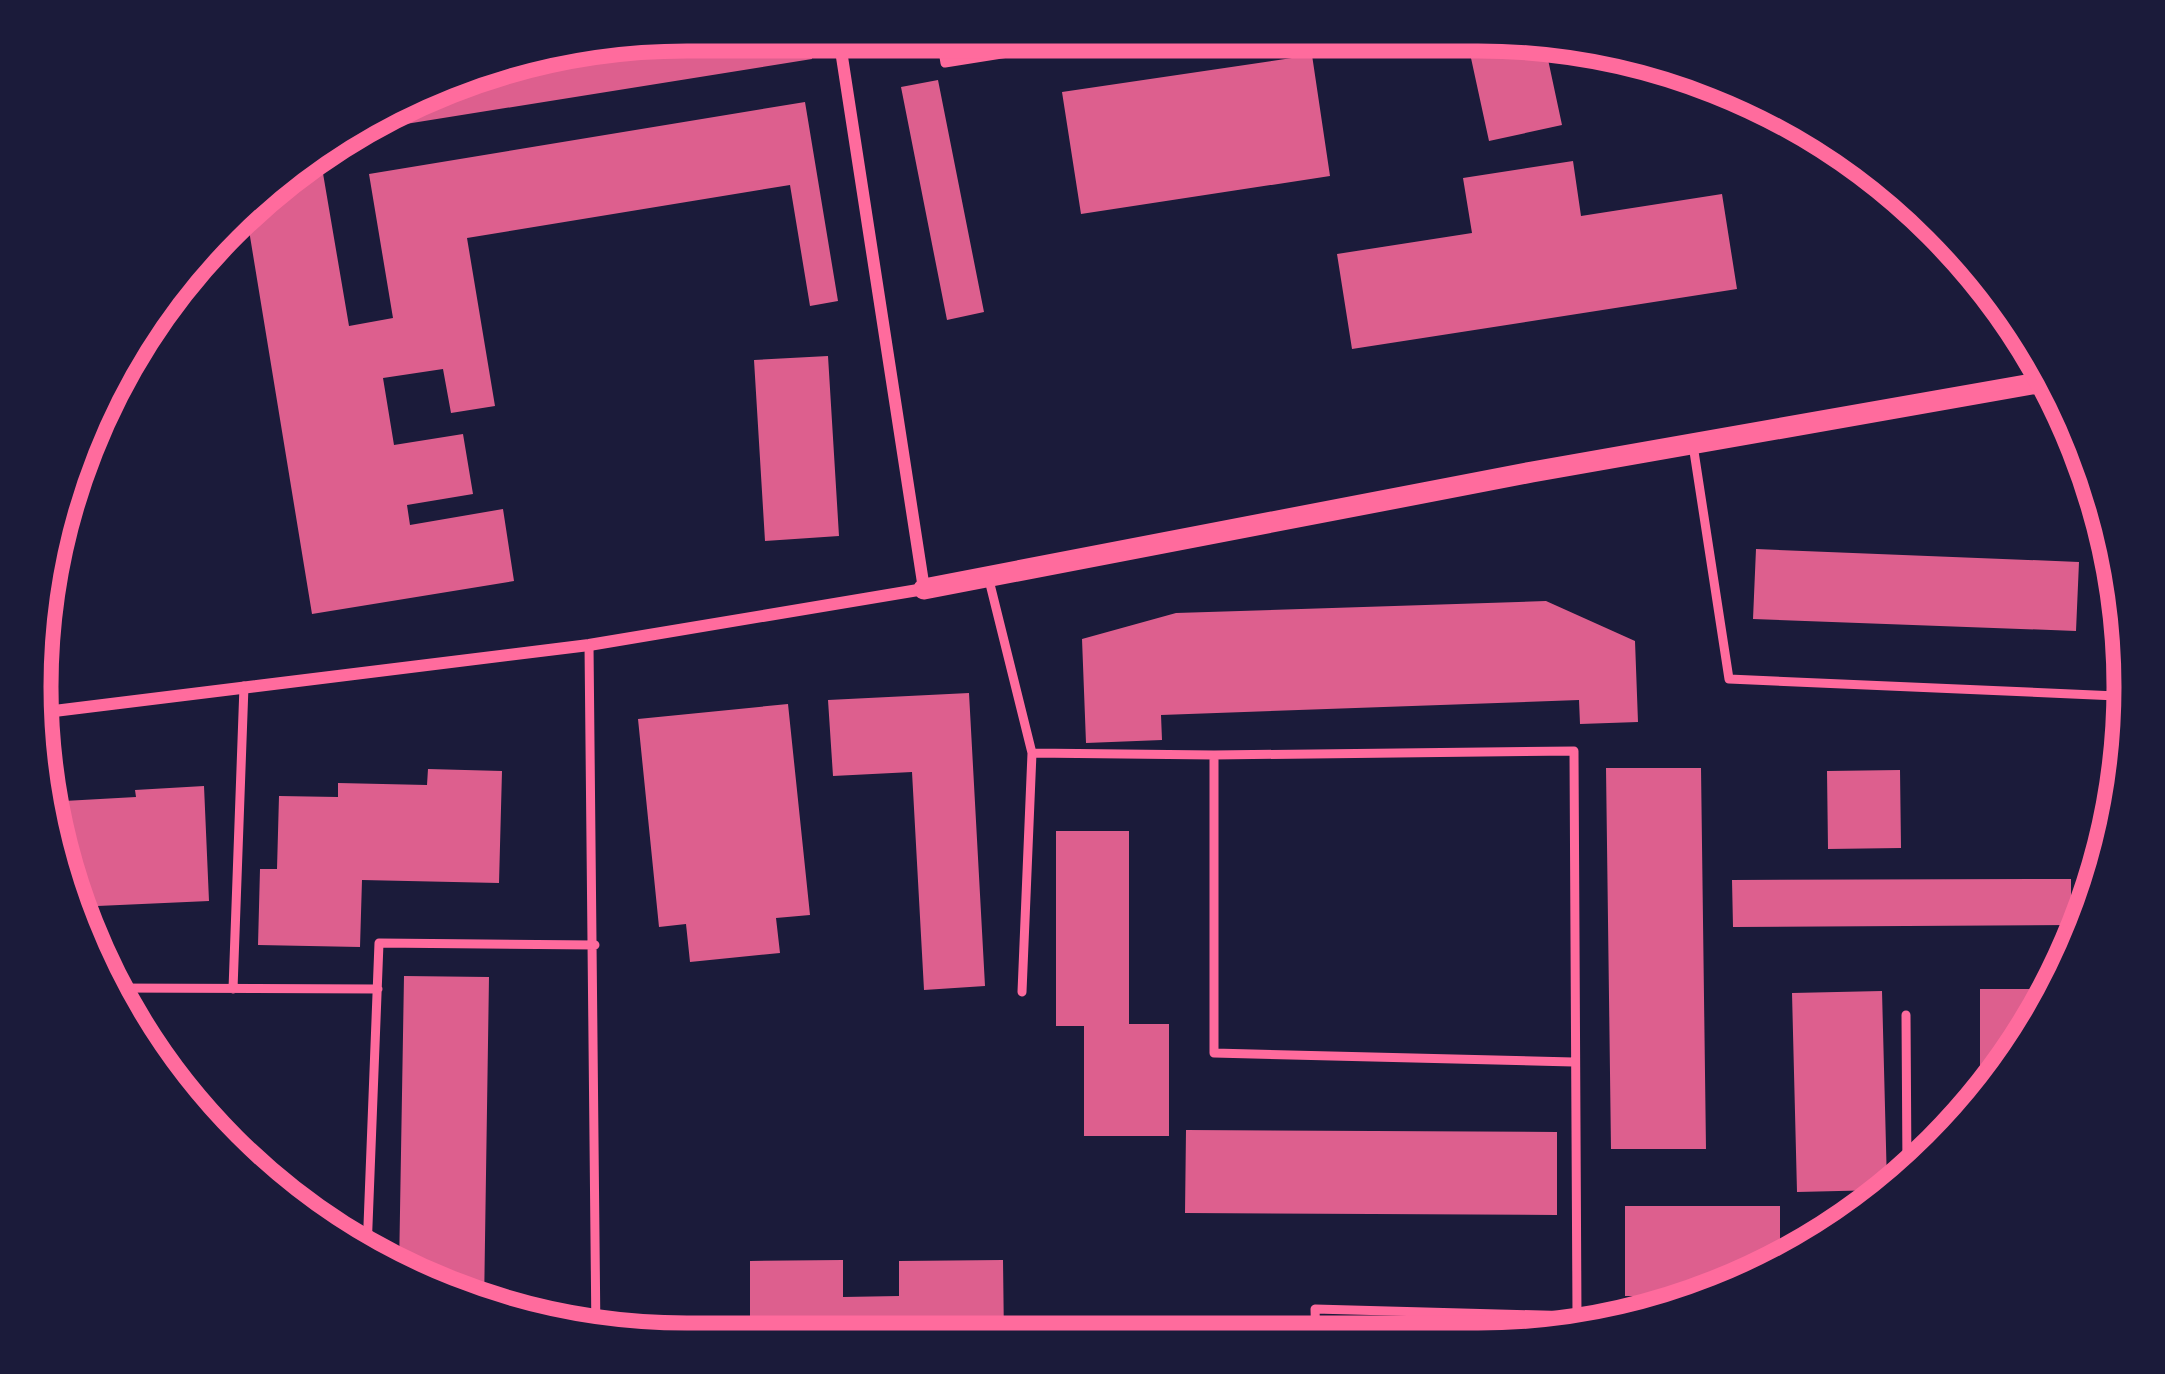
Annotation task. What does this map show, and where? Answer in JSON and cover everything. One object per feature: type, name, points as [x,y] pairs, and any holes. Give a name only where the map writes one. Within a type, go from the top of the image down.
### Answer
[{"type":"street","points":[[842,51],[924,589]]},
{"type":"street","points":[[52,711],[589,645],[989,578],[1309,514],[2036,383]]},
{"type":"lane","points":[[943,51],[945,63],[1021,51]]},
{"type":"lane","points":[[1693,445],[1729,679],[2114,697]]},
{"type":"lane","points":[[989,578],[1032,753],[1022,992]]},
{"type":"lane","points":[[589,645],[596,1317]]},
{"type":"lane","points":[[233,989],[244,686]]},
{"type":"lane","points":[[1032,753],[1574,752],[1577,1315]]},
{"type":"lane","points":[[1214,755],[1214,1053],[1573,1062]]},
{"type":"lane","points":[[368,1237],[379,944],[595,945]]},
{"type":"lane","points":[[127,988],[378,989]]},
{"type":"lane","points":[[1906,1015],[1907,1156]]},
{"type":"lane","points":[[1316,1323],[1316,1309],[1568,1317]]},
{"type":"building","points":[[811,51],[812,59],[386,127],[483,85],[604,56]]},
{"type":"building","points":[[1469,51],[1547,55],[1562,125],[1489,141]]},
{"type":"building","points":[[1312,55],[1330,176],[1081,214],[1062,92]]},
{"type":"building","points":[[938,80],[984,312],[947,320],[901,87]]},
{"type":"building","points":[[805,102],[838,301],[810,306],[790,185],[467,238],[495,406],[451,413],[443,369],[383,378],[394,445],[463,434],[473,494],[407,505],[410,525],[503,509],[514,581],[312,614],[248,227],[322,167],[349,326],[393,318],[369,174]]},
{"type":"building","points":[[1573,161],[1581,216],[1722,194],[1737,289],[1352,349],[1337,254],[1472,233],[1463,178]]},
{"type":"building","points":[[828,356],[839,536],[765,541],[754,360]]},
{"type":"building","points":[[1756,549],[2079,562],[2076,631],[1753,619]]},
{"type":"building","points":[[1546,601],[1635,641],[1638,722],[1580,724],[1579,700],[1161,715],[1162,740],[1086,743],[1082,639],[1176,613]]},
{"type":"building","points":[[969,693],[985,986],[924,990],[912,772],[833,776],[828,700]]},
{"type":"building","points":[[788,704],[810,915],[776,918],[780,953],[690,962],[686,924],[659,927],[638,719]]},
{"type":"building","points":[[1606,768],[1701,768],[1706,1149],[1611,1149]]},
{"type":"building","points":[[428,769],[502,771],[499,883],[362,880],[360,947],[258,945],[260,869],[277,869],[279,796],[338,797],[338,783],[427,785]]},
{"type":"building","points":[[1900,770],[1901,848],[1828,849],[1827,771]]},
{"type":"building","points":[[204,786],[209,901],[90,906],[73,852],[64,801],[136,797],[135,790]]},
{"type":"building","points":[[1056,831],[1129,831],[1129,1024],[1169,1024],[1169,1136],[1084,1136],[1084,1026],[1056,1026]]},
{"type":"building","points":[[2071,879],[2071,916],[2068,925],[1733,927],[1732,880]]},
{"type":"building","points":[[404,976],[489,977],[484,1289],[399,1254]]},
{"type":"building","points":[[1980,989],[2037,989],[2007,1040],[1980,1078]]},
{"type":"building","points":[[1882,991],[1887,1174],[1867,1190],[1797,1192],[1792,993]]},
{"type":"building","points":[[1186,1130],[1557,1132],[1557,1215],[1185,1213]]},
{"type":"building","points":[[1625,1206],[1780,1206],[1780,1246],[1682,1289],[1659,1296],[1625,1296]]},
{"type":"building","points":[[843,1260],[843,1297],[899,1296],[899,1261],[1003,1260],[1004,1323],[750,1323],[750,1261]]}]
